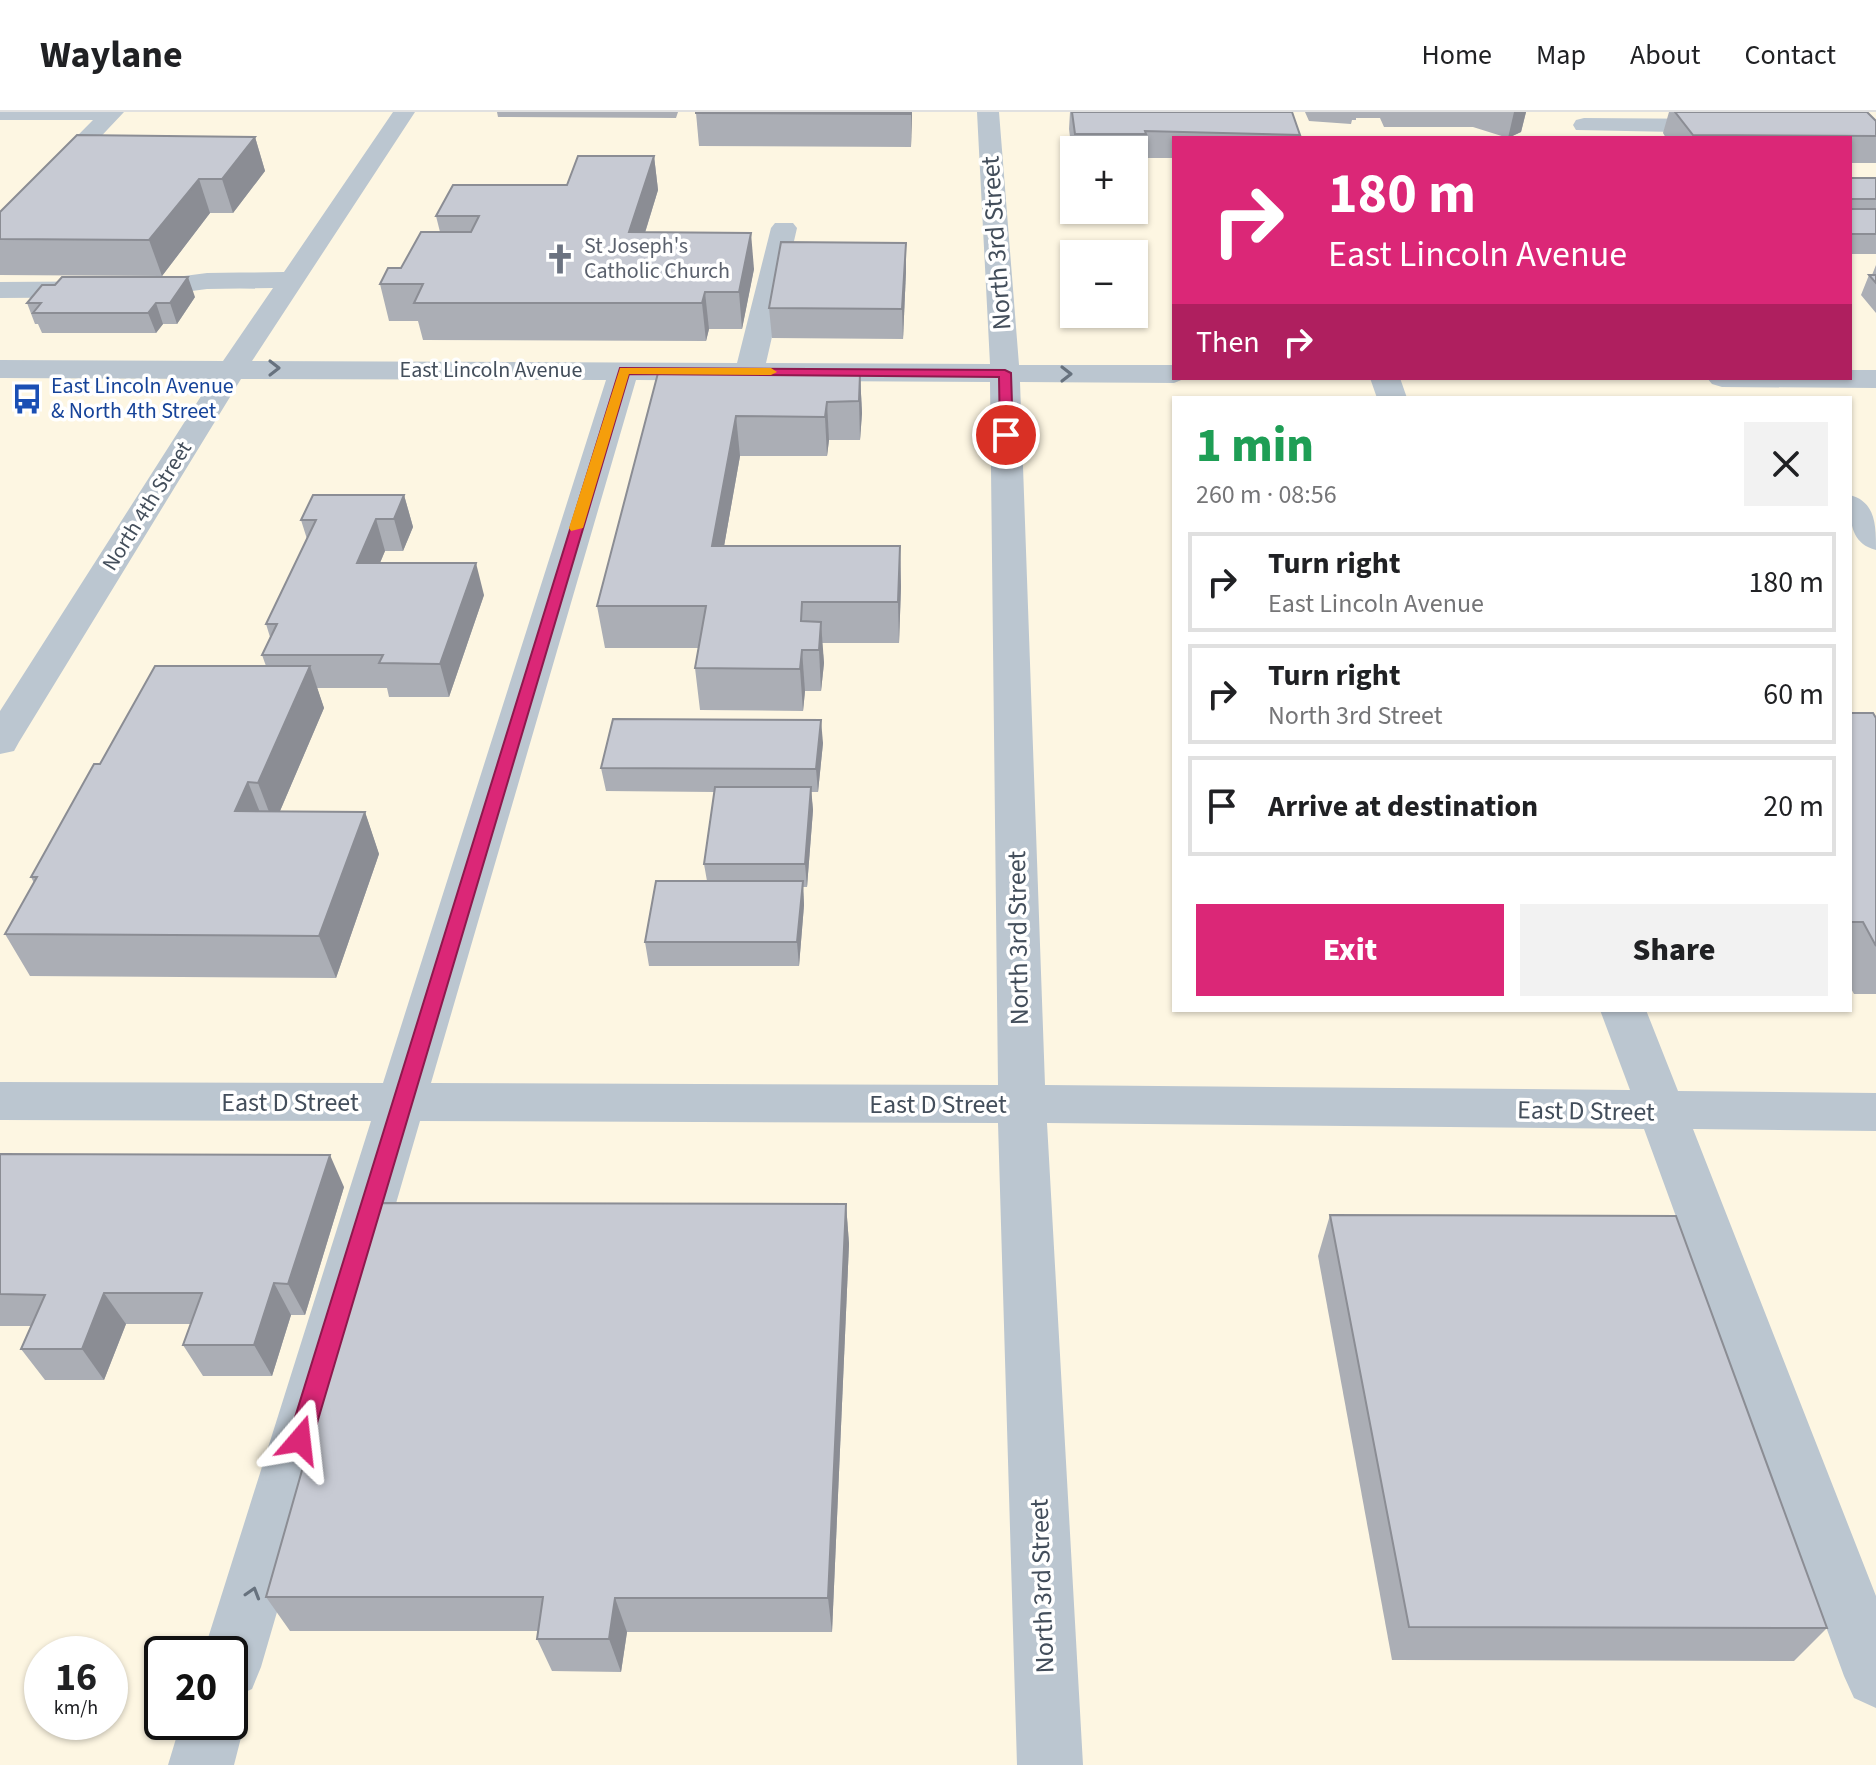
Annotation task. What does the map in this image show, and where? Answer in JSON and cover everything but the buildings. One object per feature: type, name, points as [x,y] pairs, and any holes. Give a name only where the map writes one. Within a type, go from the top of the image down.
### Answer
[{"type":"street","points":[[0,113],[113,112]]},
{"type":"street","points":[[0,229],[113,112]]},
{"type":"street","name":"North 4th Street","points":[[0,742],[233,368],[404,112]]},
{"type":"street","name":"North 3rd Street","points":[[988,112],[1005,373],[1022,1104],[1050,1765]]},
{"type":"street","points":[[1584,125],[1753,126]]},
{"type":"street","points":[[749,372],[784,228]]},
{"type":"street","points":[[0,290],[146,289],[207,281],[291,280]]},
{"type":"street","name":"East Lincoln Avenue","points":[[0,369],[1172,374]]},
{"type":"street","points":[[239,1636],[624,370]]},
{"type":"street","points":[[1852,379],[1876,379]]},
{"type":"street","points":[[1852,508],[1876,540]]},
{"type":"street","points":[[1624,1012],[1876,1676]]},
{"type":"street","name":"East D Street","points":[[0,1101],[1022,1104],[1876,1112]]},
{"type":"street","points":[[201,1765],[208,1740]]},
{"type":"shaded area","points":[[0,112],[1876,112],[1876,1765],[0,1765]]},
{"type":"slow traffic","points":[[576,528],[624,370],[771,372]]},
{"type":"place","name":"St Joseph's Catholic Church","points":[[560,259]]},
{"type":"place","name":"East Lincoln Avenue & North 4th Street","points":[[27,399]]},
{"type":"route","points":[[300,1440],[624,370],[1005,373],[1006,435]]}]
